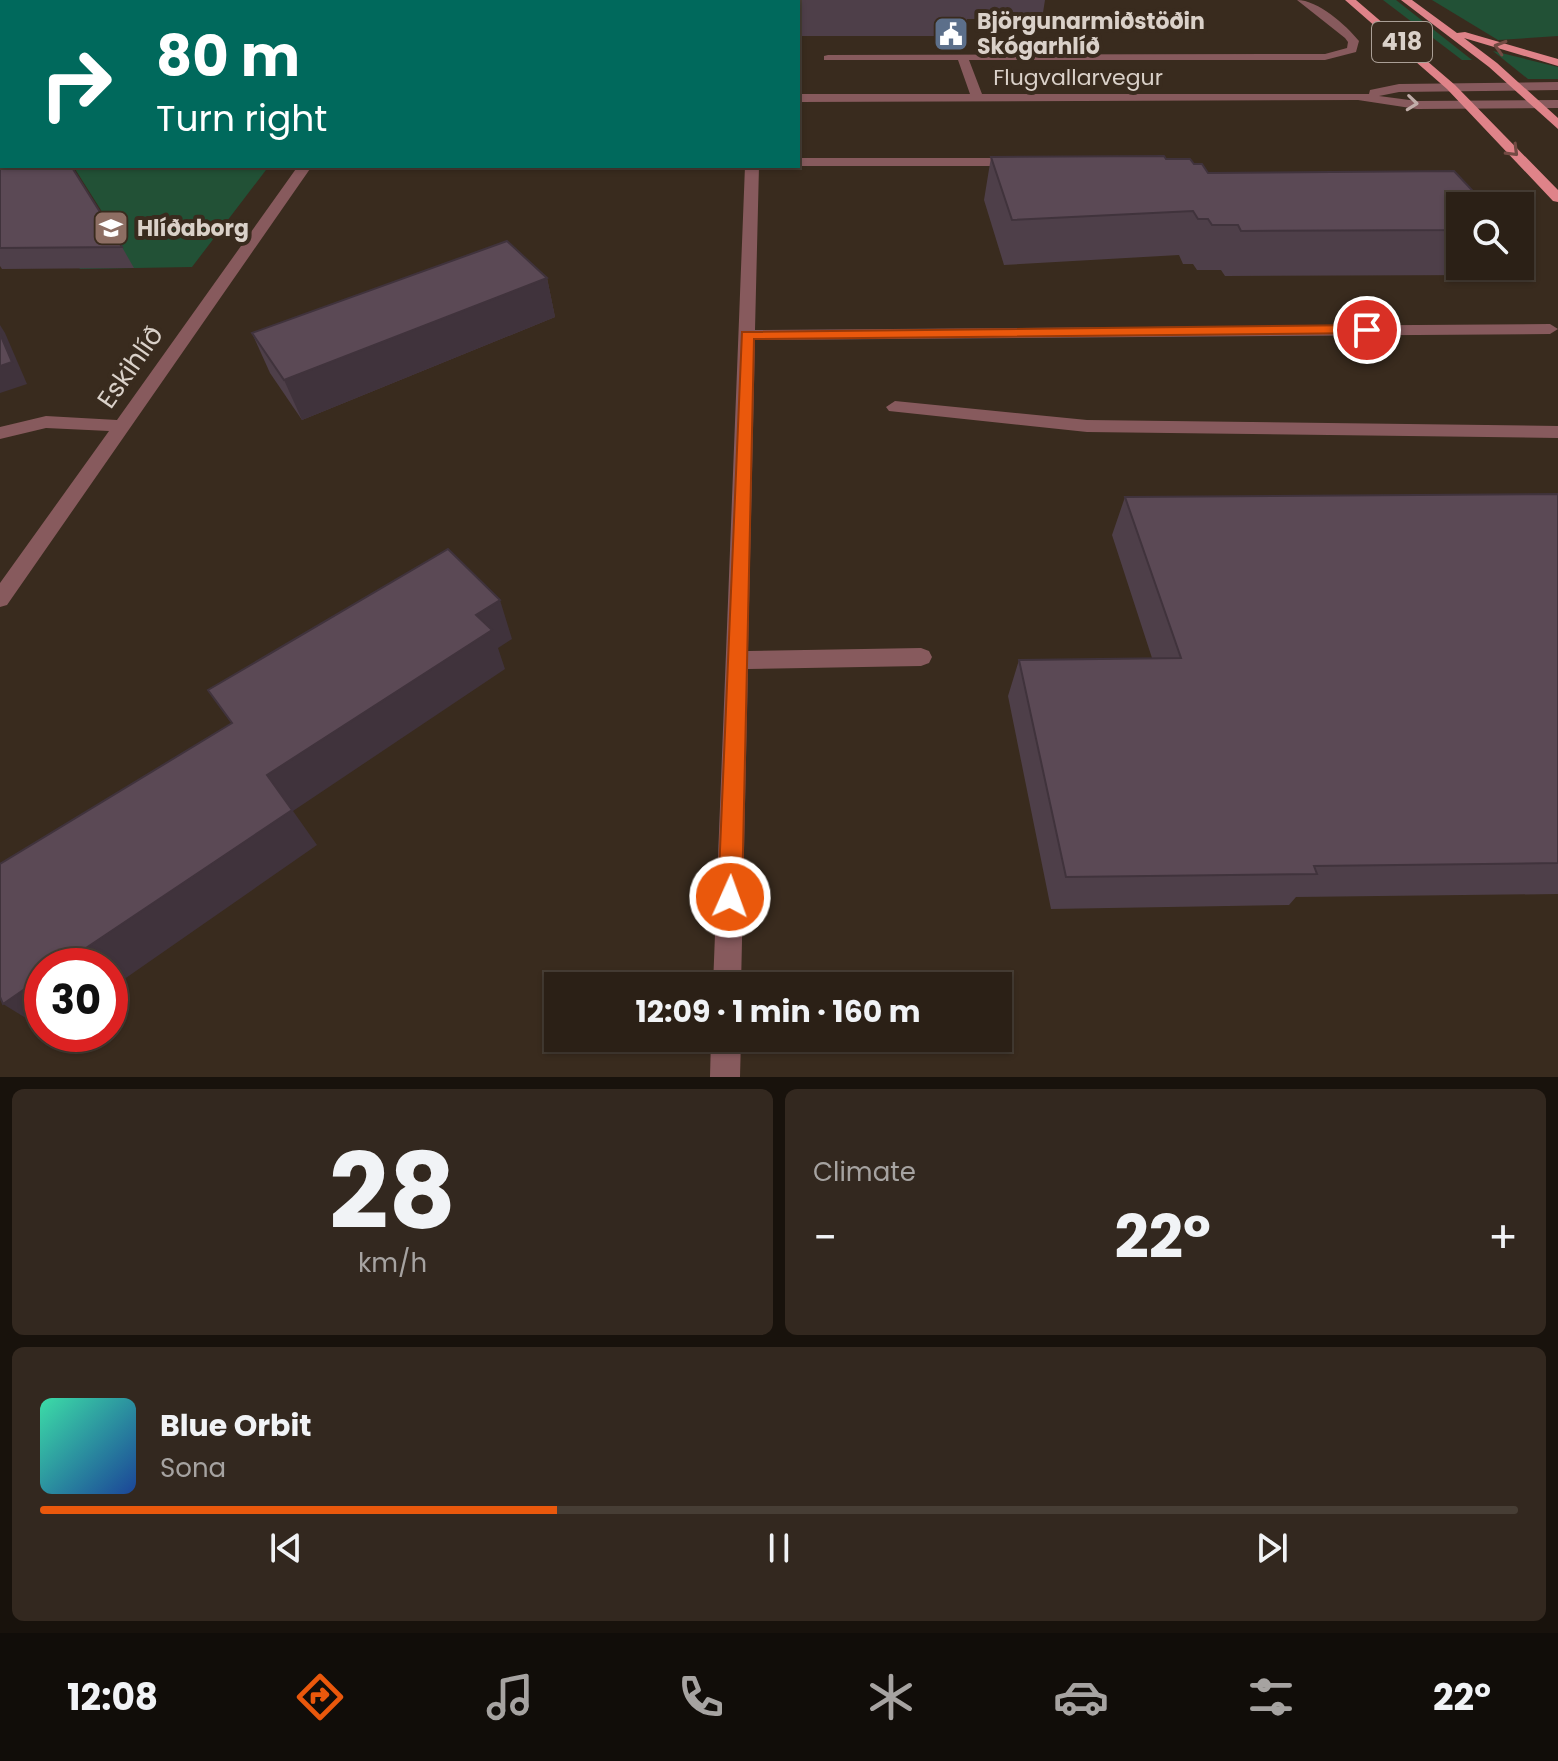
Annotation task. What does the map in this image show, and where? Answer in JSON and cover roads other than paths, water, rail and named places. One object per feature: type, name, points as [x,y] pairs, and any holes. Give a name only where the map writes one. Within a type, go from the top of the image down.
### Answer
[{"type":"main road","name":"418","points":[[1350,0],[1451,87],[1558,198]]},
{"type":"main road","name":"418","points":[[1406,0],[1517,87],[1558,125]]},
{"type":"main road","points":[[1443,27],[1500,48],[1558,63]]},
{"type":"street","points":[[828,58],[1325,57],[1352,50],[1354,41],[1349,36],[1302,0]]},
{"type":"street","points":[[962,57],[977,97]]},
{"type":"street","name":"Flugvallarvegur","points":[[1358,96],[1399,88],[1558,86]]},
{"type":"street","name":"Flugvallarvegur","points":[[800,98],[1358,96],[1417,105],[1558,104]]},
{"type":"street","points":[[800,162],[1026,162]]},
{"type":"street","name":"Eskihlíð","points":[[0,599],[304,168]]},
{"type":"street","points":[[727,972],[752,168]]},
{"type":"street","points":[[747,335],[1550,329]]},
{"type":"street","points":[[895,407],[1087,426],[1558,432]]},
{"type":"street","points":[[0,433],[32,422],[56,420],[120,426]]},
{"type":"street","points":[[737,660],[921,657]]},
{"type":"street","points":[[725,1077],[726,1052]]},
{"type":"place","name":"Björgunarmiðstöðin Skógarhlíð","points":[[951,34]]},
{"type":"place","name":"Hlíðaborg","points":[[111,228]]}]
